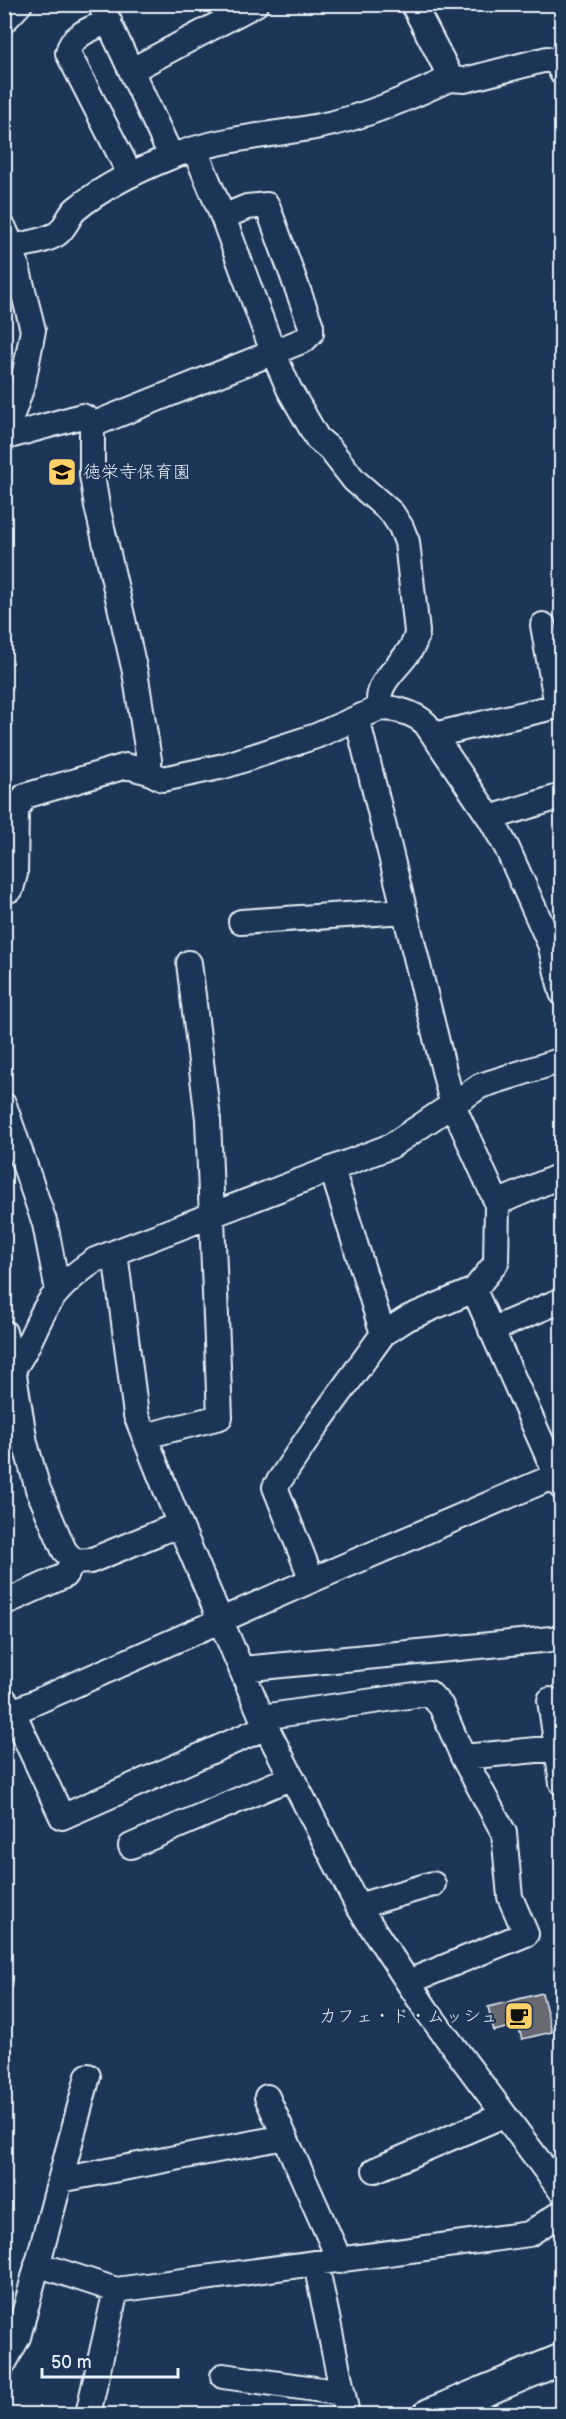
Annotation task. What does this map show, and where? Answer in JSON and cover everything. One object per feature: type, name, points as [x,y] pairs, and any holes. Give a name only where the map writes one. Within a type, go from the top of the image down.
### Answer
[{"type":"main road","points":[[429,2415],[561,2359]]},
{"type":"street","points":[[132,70],[256,4]]},
{"type":"street","points":[[416,6],[447,70],[449,79]]},
{"type":"street","points":[[130,174],[68,53],[69,45],[105,13],[171,156]]},
{"type":"street","points":[[5,438],[23,383],[33,330],[7,241],[28,244],[59,233],[74,210],[102,190],[130,174],[171,156],[233,138],[321,126],[367,114],[449,79],[465,80],[548,59],[556,61],[561,73]]},
{"type":"street","points":[[195,150],[223,217],[273,352],[290,389],[317,438],[330,448],[354,480],[392,513],[407,542],[417,632],[415,643],[382,686],[377,697],[380,708]]},
{"type":"street","points":[[92,425],[304,340],[311,333],[311,326],[267,205],[259,204],[223,217]]},
{"type":"street","points":[[5,438],[82,416],[92,425],[94,486],[135,672],[149,772]]},
{"type":"street","points":[[434,735],[559,706],[543,625]]},
{"type":"street","points":[[4,892],[11,889],[15,874],[16,810],[25,796],[126,766],[149,772],[163,779],[224,766],[316,736],[380,708],[391,708],[420,717],[490,818],[507,848],[550,944],[561,993]]},
{"type":"street","points":[[312,1580],[275,1487],[383,1334],[408,1318],[474,1290],[496,1263],[497,1203],[452,1103],[357,718]]},
{"type":"street","points":[[490,818],[561,796]]},
{"type":"street","points":[[241,922],[405,911]]},
{"type":"street","points":[[145,1436],[220,1417],[210,1216],[208,1119],[189,963]]},
{"type":"street","points":[[9,1374],[30,1342],[46,1309],[58,1291],[95,1260],[391,1146],[480,1086],[561,1060]]},
{"type":"street","points":[[4,1105],[45,1224],[58,1291]]},
{"type":"street","points":[[332,1169],[383,1334]]},
{"type":"street","points":[[497,1203],[561,1175]]},
{"type":"street","points":[[115,1253],[136,1414],[182,1530],[264,1722],[358,1906],[427,2011],[561,2192]]},
{"type":"street","points":[[408,1982],[526,1934],[510,1898],[504,1833],[463,1757],[441,1706],[429,1693],[264,1722],[62,1817],[7,1709],[221,1621],[312,1580],[560,1479],[474,1290]]},
{"type":"street","points":[[491,1330],[561,1300]]},
{"type":"street","points":[[4,1332],[9,1374],[38,1489],[64,1550],[74,1562]]},
{"type":"street","points":[[74,1562],[90,1561],[168,1529],[182,1530]]},
{"type":"street","points":[[4,1603],[64,1576],[74,1562]]},
{"type":"street","points":[[242,1669],[561,1638]]},
{"type":"street","points":[[550,1700],[561,1783]]},
{"type":"street","points":[[463,1757],[557,1748]]},
{"type":"street","points":[[131,1846],[292,1778]]},
{"type":"street","points":[[358,1906],[433,1884]]},
{"type":"street","points":[[4,2363],[11,2335],[37,2264],[88,2076]]},
{"type":"street","points":[[267,2097],[340,2261]]},
{"type":"street","points":[[375,2170],[504,2115]]},
{"type":"street","points":[[60,2180],[285,2137]]},
{"type":"street","points":[[37,2264],[116,2290],[530,2234],[561,2212]]},
{"type":"street","points":[[224,2376],[345,2404],[316,2264]]},
{"type":"street","points":[[88,2415],[116,2290]]},
{"type":"building","name":"カフェ・ド・ムッシュ","points":[[542,1993],[552,2032],[522,2039],[518,2025],[494,2031],[488,2007]]},
{"type":"place","name":"徳栄寺保育園","points":[[62,472]]},
{"type":"place","name":"カフェ・ド・ムッシュ","points":[[519,2016]]}]
